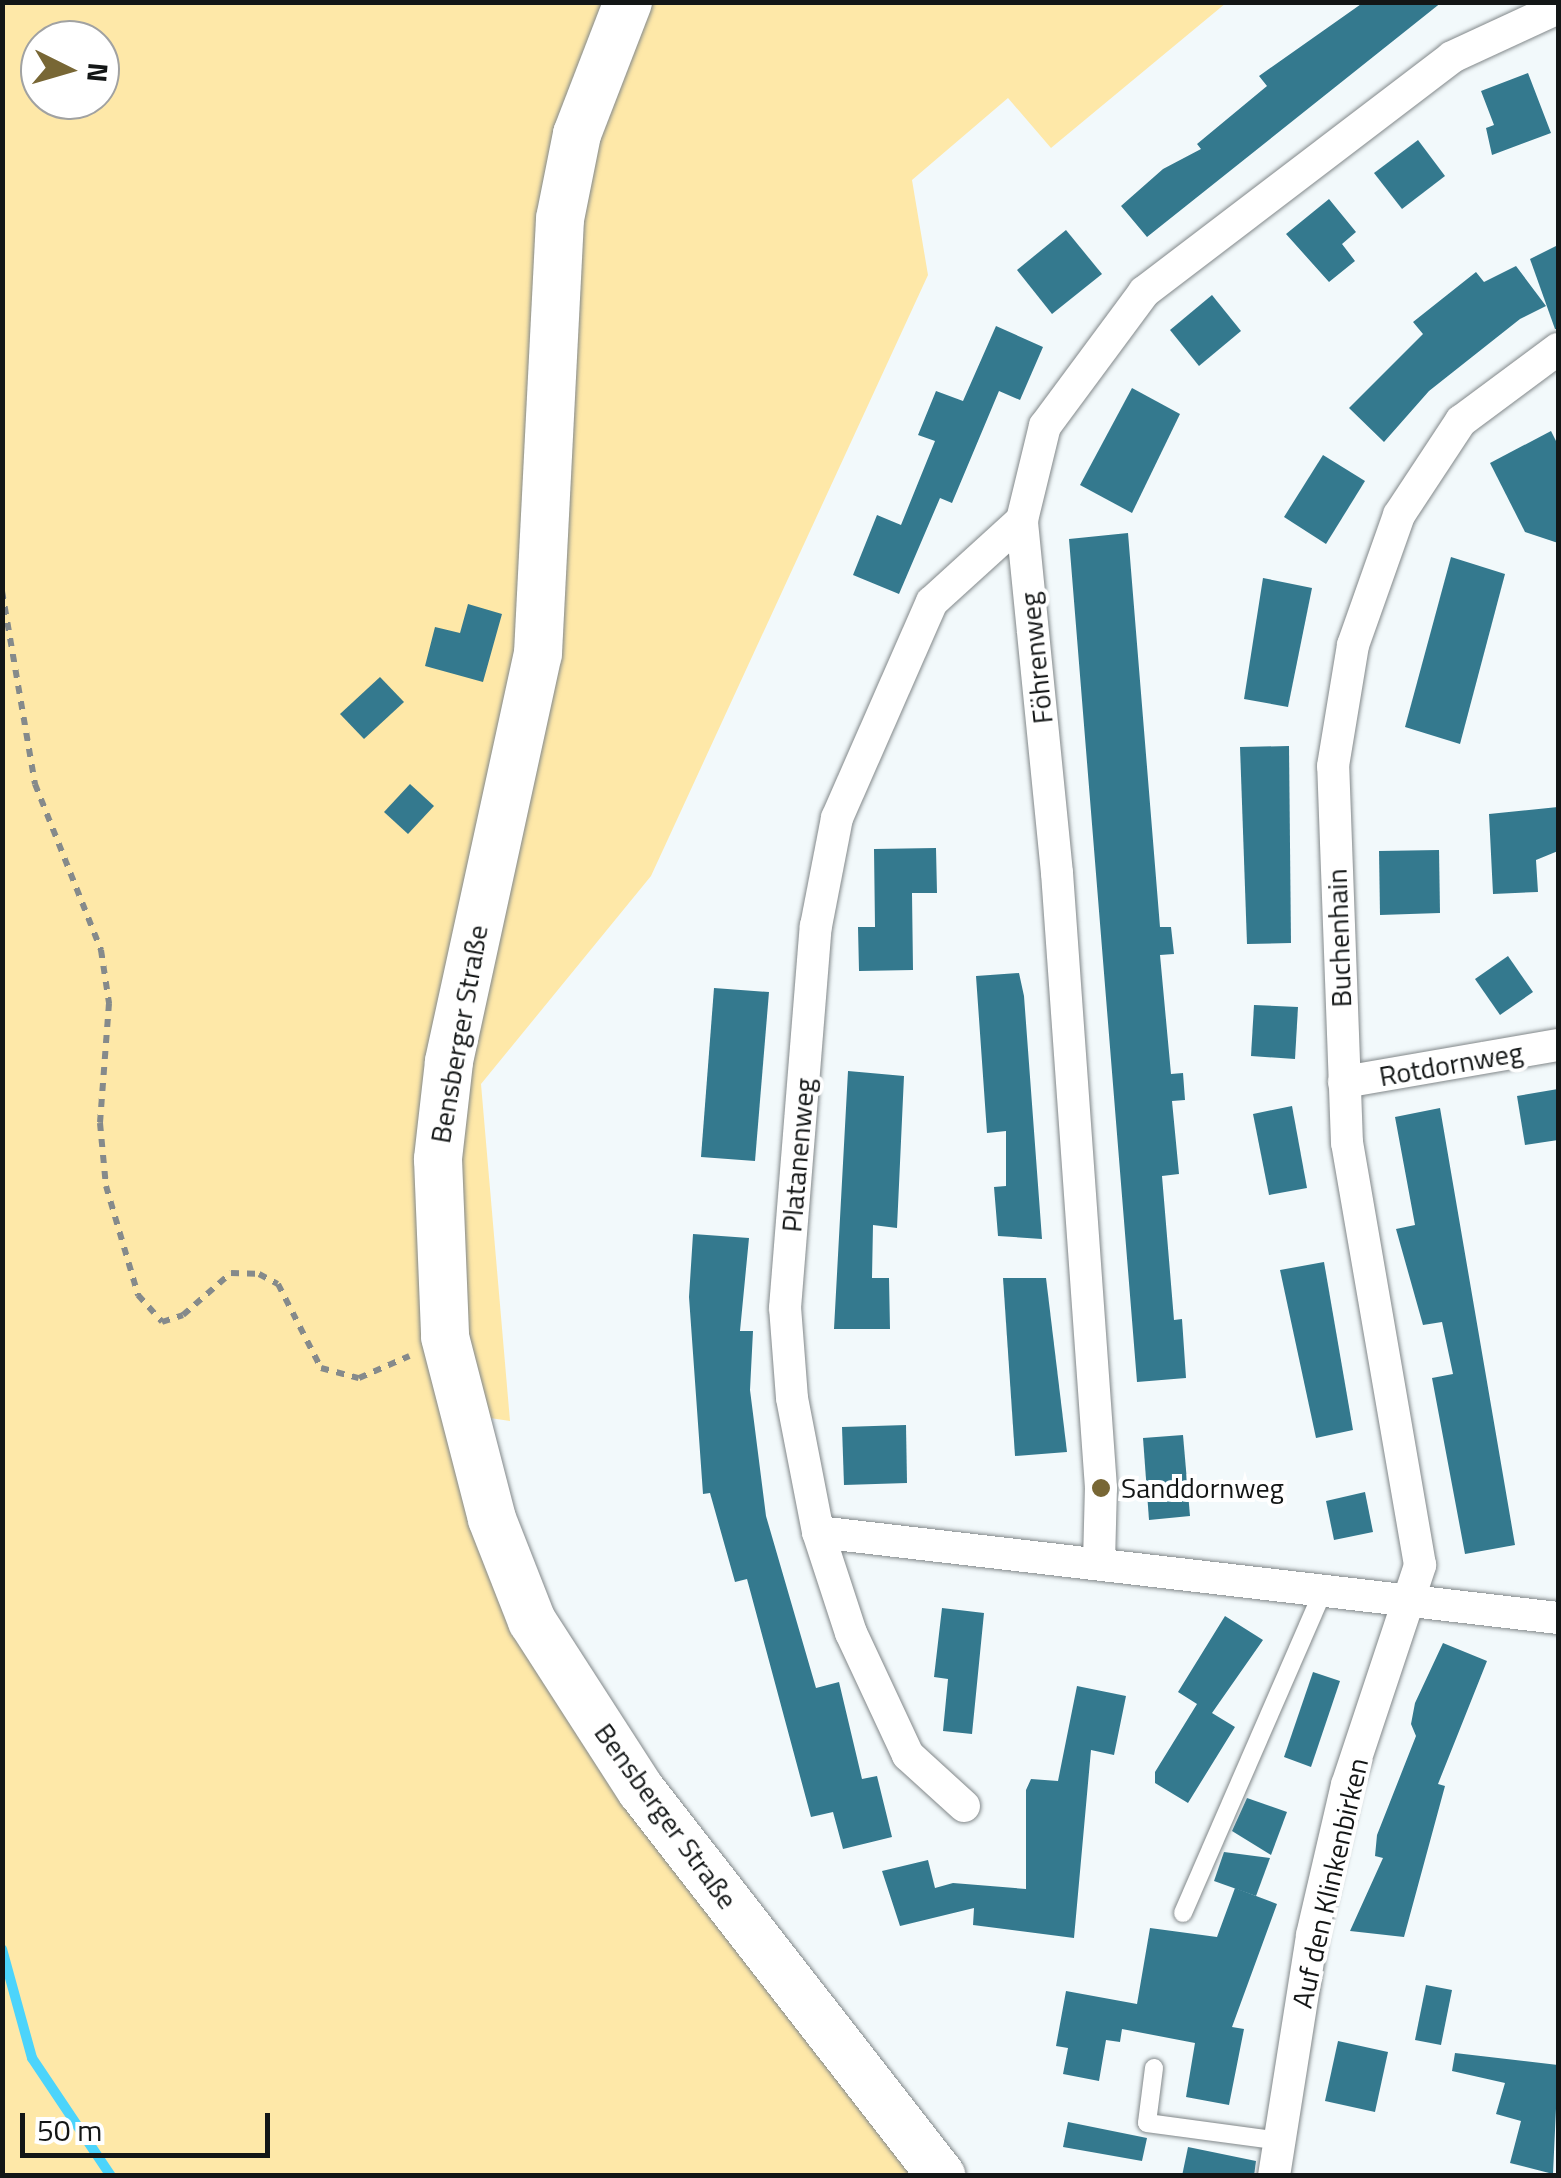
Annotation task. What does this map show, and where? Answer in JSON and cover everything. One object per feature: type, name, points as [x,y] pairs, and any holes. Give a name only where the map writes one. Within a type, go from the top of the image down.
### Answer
[{"type":"main road","name":"Bensberger Straße","points":[[628,2],[577,134],[560,219],[538,653],[449,1062],[438,1158],[445,1337],[492,1519],[532,1621],[641,1790],[941,2176]]},
{"type":"street","name":"Föhrenweg","points":[[1100,1562],[1102,1488],[1059,892],[1022,520],[1045,426],[1144,292],[1452,57],[1558,8]]},
{"type":"street","name":"Buchenhain","points":[[1413,1598],[1420,1565],[1347,1143],[1332,766],[1353,645],[1399,516],[1461,421],[1558,348]]},
{"type":"street","name":"Platanenweg","points":[[964,1806],[908,1755],[851,1633],[818,1532],[792,1398],[785,1308],[816,926],[836,818],[932,602],[1022,520]]},
{"type":"street","name":"Rotdornweg","points":[[1344,1082],[1558,1044]]},
{"type":"street","points":[[818,1532],[1325,1587],[1558,1618]]},
{"type":"street","name":"Auf den Klinkenbirken","points":[[1274,2176],[1312,1936],[1348,1785],[1413,1598]]},
{"type":"lane","points":[[1183,1913],[1325,1587]]},
{"type":"lane","points":[[1154,2068],[1146,2123],[1280,2140]]},
{"type":"path","points":[[2,387],[2,398]]},
{"type":"path","points":[[2,591],[35,784],[101,950],[109,1002],[100,1123],[106,1186],[138,1295],[162,1322],[182,1315],[231,1272],[259,1274],[278,1284],[321,1368],[360,1378],[445,1337]]},
{"type":"shaded area","points":[[3,3],[1226,3],[1051,148],[1008,98],[912,180],[928,275],[651,876],[481,1084],[510,1421],[464,1414],[532,1621],[941,2175],[3,2176]]},
{"type":"building","points":[[1364,2],[1442,2],[1147,237],[1121,206],[1163,169],[1201,149],[1197,144],[1267,86],[1259,76]]},
{"type":"building","points":[[1528,73],[1551,133],[1492,155],[1486,128],[1494,125],[1481,91]]},
{"type":"building","points":[[1418,140],[1445,176],[1402,209],[1374,173]]},
{"type":"building","points":[[1329,199],[1356,232],[1342,244],[1355,261],[1329,282],[1286,234]]},
{"type":"building","points":[[1066,230],[1102,274],[1052,314],[1017,270]]},
{"type":"building","points":[[1558,245],[1558,329],[1555,329],[1530,259]]},
{"type":"building","points":[[1516,266],[1546,306],[1520,319],[1429,391],[1384,442],[1349,408],[1423,334],[1413,322],[1476,272],[1484,282]]},
{"type":"building","points":[[1212,295],[1241,331],[1199,366],[1170,330]]},
{"type":"building","points":[[996,326],[1043,347],[1020,400],[999,391],[952,503],[940,498],[899,594],[853,575],[877,515],[901,525],[935,441],[918,435],[936,391],[963,401]]},
{"type":"building","points":[[1132,388],[1180,414],[1132,513],[1080,485]]},
{"type":"building","points":[[1551,431],[1558,445],[1558,543],[1525,532],[1490,463]]},
{"type":"building","points":[[1323,455],[1365,481],[1326,544],[1284,517]]},
{"type":"building","points":[[1128,533],[1160,927],[1171,927],[1174,954],[1160,955],[1171,1074],[1183,1073],[1185,1100],[1172,1101],[1179,1174],[1162,1176],[1174,1320],[1182,1319],[1186,1378],[1137,1382],[1069,539]]},
{"type":"building","points":[[1451,557],[1505,574],[1460,744],[1405,727]]},
{"type":"building","points":[[1263,578],[1312,588],[1288,707],[1244,699]]},
{"type":"building","points":[[468,604],[502,614],[483,682],[425,666],[435,627],[460,633]]},
{"type":"building","points":[[380,677],[404,702],[364,739],[340,714]]},
{"type":"building","points":[[1289,746],[1291,943],[1247,944],[1240,747]]},
{"type":"building","points":[[410,784],[434,806],[408,834],[384,812]]},
{"type":"building","points":[[1558,807],[1558,851],[1536,860],[1538,892],[1493,894],[1489,814]]},
{"type":"building","points":[[936,848],[937,893],[912,893],[913,970],[859,971],[858,927],[875,927],[874,849]]},
{"type":"building","points":[[1439,850],[1440,913],[1380,915],[1379,851]]},
{"type":"building","points":[[1508,956],[1533,992],[1500,1015],[1475,979]]},
{"type":"building","points":[[1019,973],[1024,996],[1042,1239],[998,1236],[994,1187],[1006,1186],[1006,1131],[987,1133],[976,976]]},
{"type":"building","points":[[714,988],[769,992],[755,1161],[701,1157]]},
{"type":"building","points":[[1254,1005],[1298,1007],[1295,1059],[1251,1056]]},
{"type":"building","points":[[848,1071],[904,1076],[897,1228],[873,1225],[872,1278],[889,1278],[890,1329],[834,1329]]},
{"type":"building","points":[[1558,1089],[1558,1140],[1525,1145],[1517,1096]]},
{"type":"building","points":[[1292,1106],[1307,1188],[1269,1195],[1253,1114]]},
{"type":"building","points":[[1440,1108],[1515,1545],[1465,1554],[1432,1378],[1453,1374],[1442,1322],[1423,1325],[1396,1229],[1415,1225],[1395,1117]]},
{"type":"building","points":[[693,1234],[749,1238],[740,1331],[753,1331],[750,1390],[766,1516],[816,1688],[839,1682],[862,1779],[877,1776],[892,1837],[843,1849],[833,1812],[811,1817],[747,1579],[735,1582],[710,1493],[703,1494],[689,1297]]},
{"type":"building","points":[[1324,1262],[1353,1430],[1316,1438],[1280,1270]]},
{"type":"building","points":[[1003,1278],[1046,1278],[1067,1452],[1015,1456]]},
{"type":"building","points":[[906,1425],[907,1483],[844,1485],[842,1427]]},
{"type":"building","points":[[1183,1435],[1190,1516],[1149,1520],[1143,1438]]},
{"type":"building","points":[[1365,1492],[1373,1532],[1334,1540],[1326,1501]]},
{"type":"building","points":[[942,1608],[984,1613],[972,1734],[943,1731],[948,1679],[934,1677]]},
{"type":"building","points":[[1225,1616],[1263,1640],[1212,1713],[1235,1727],[1188,1803],[1155,1783],[1155,1772],[1197,1704],[1178,1692]]},
{"type":"building","points":[[1443,1643],[1487,1661],[1438,1784],[1445,1786],[1404,1937],[1350,1931],[1383,1858],[1375,1856],[1377,1835],[1416,1736],[1411,1724],[1415,1703]]},
{"type":"building","points":[[1313,1672],[1340,1681],[1311,1767],[1284,1757]]},
{"type":"building","points":[[1077,1686],[1126,1696],[1114,1755],[1091,1750],[1074,1938],[973,1925],[974,1908],[900,1926],[882,1871],[928,1860],[935,1888],[953,1883],[1026,1889],[1026,1790],[1031,1779],[1058,1781]]},
{"type":"building","points":[[1247,1798],[1287,1812],[1271,1855],[1232,1831]]},
{"type":"building","points":[[1224,1852],[1270,1858],[1256,1896],[1214,1881]]},
{"type":"building","points":[[1235,1888],[1277,1904],[1232,2027],[1244,2029],[1229,2105],[1186,2097],[1195,2043],[1122,2029],[1120,2042],[1106,2040],[1099,2081],[1063,2074],[1068,2048],[1056,2046],[1066,1991],[1137,2004],[1150,1928],[1217,1937]]},
{"type":"building","points":[[1426,1985],[1452,1990],[1441,2045],[1415,2040]]},
{"type":"building","points":[[1338,2041],[1388,2052],[1375,2112],[1325,2101]]},
{"type":"building","points":[[1455,2053],[1558,2065],[1553,2174],[1510,2163],[1521,2121],[1496,2114],[1505,2083],[1452,2071]]},
{"type":"building","points":[[1068,2122],[1147,2138],[1142,2161],[1063,2147]]},
{"type":"building","points":[[1188,2147],[1256,2161],[1254,2176],[1182,2176]]},
{"type":"waterway","points":[[2,1949],[32,2058],[111,2176]]},
{"type":"place","name":"Sanddornweg","points":[[1101,1488]]}]
